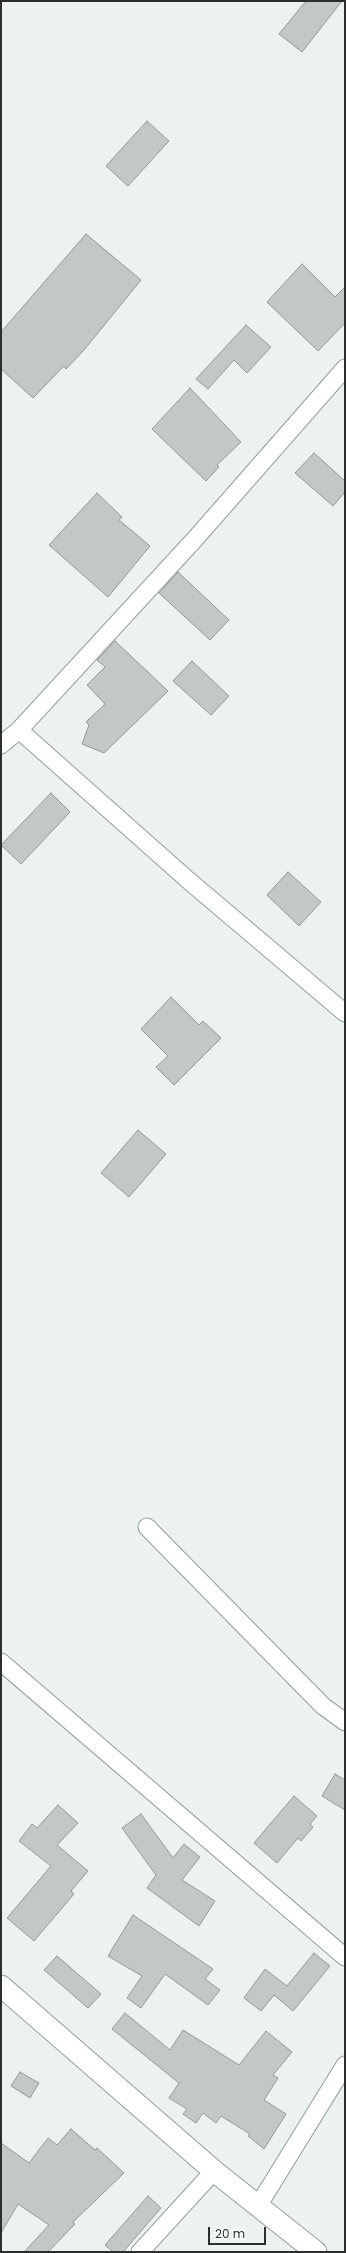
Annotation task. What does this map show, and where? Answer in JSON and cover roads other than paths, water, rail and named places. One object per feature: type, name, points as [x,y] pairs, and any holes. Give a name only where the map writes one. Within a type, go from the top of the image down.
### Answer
[{"type":"street","points":[[1,745],[18,730],[195,539],[345,368]]},
{"type":"street","points":[[18,730],[188,880],[345,1013]]},
{"type":"street","points":[[147,1527],[323,1706],[345,1722]]},
{"type":"street","points":[[1,1662],[345,1957]]},
{"type":"street","points":[[1,1986],[214,2171],[316,2252]]},
{"type":"street","points":[[258,2206],[345,2065]]},
{"type":"street","points":[[140,2252],[214,2171]]}]
